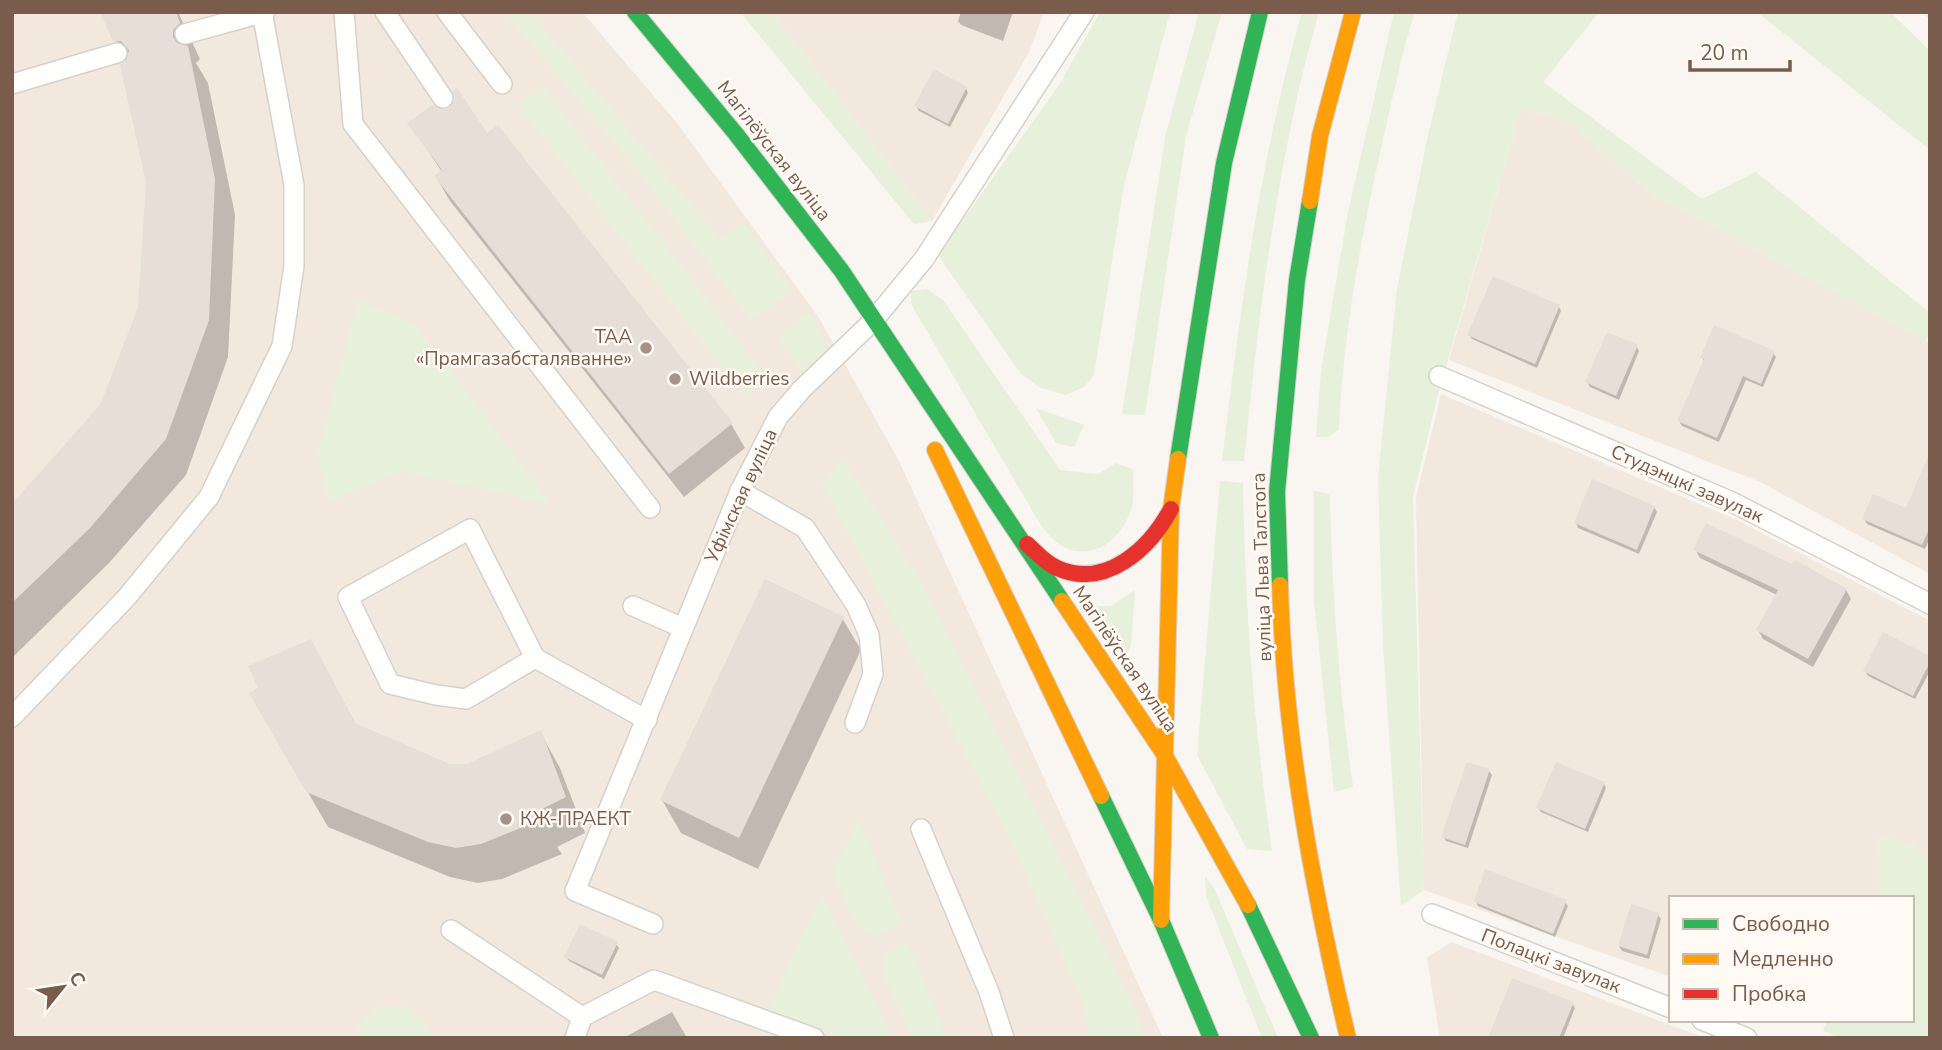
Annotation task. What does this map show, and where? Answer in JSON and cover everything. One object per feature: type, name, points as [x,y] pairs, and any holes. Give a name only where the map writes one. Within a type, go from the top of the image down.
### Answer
[{"type":"main road","name":"Магілёўская вуліца","points":[[635,12],[744,144],[841,270],[1015,535],[1164,754],[1237,881],[1311,1038]]},
{"type":"main road","points":[[1161,920],[1171,509],[1192,353],[1224,163],[1260,12]]},
{"type":"main road","name":"вуліца Льва Талстога","points":[[1348,1038],[1329,957],[1301,801],[1281,631],[1277,492],[1297,279],[1320,136],[1353,12]]},
{"type":"main road","name":"Магілёўская вуліца","points":[[873,321],[1161,920],[1211,1038]]},
{"type":"main road","points":[[1015,535],[1057,568],[1079,573],[1097,573],[1135,555],[1154,538],[1171,509]]},
{"type":"lane","points":[[344,12],[354,124],[650,508]]},
{"type":"lane","points":[[385,12],[443,98]]},
{"type":"lane","points":[[447,12],[502,84]]},
{"type":"lane","name":"Уфімская вуліца","points":[[653,924],[575,891],[740,491],[778,417],[802,389],[873,321],[924,259],[1084,12]]},
{"type":"lane","points":[[12,717],[127,597],[209,497],[282,346],[294,266],[295,185],[263,13],[186,34]]},
{"type":"lane","points":[[12,84],[117,53]]},
{"type":"lane","name":"Студэнцкі завулак","points":[[1440,376],[1731,502],[1930,604]]},
{"type":"lane","points":[[740,491],[805,528],[856,605],[869,635],[873,674],[855,723]]},
{"type":"lane","points":[[535,658],[467,699],[390,684],[348,597],[470,529],[535,658],[647,720]]},
{"type":"lane","points":[[634,606],[683,628]]},
{"type":"lane","points":[[921,829],[989,992],[1004,1038]]},
{"type":"lane","name":"Полацкі завулак","points":[[1432,914],[1669,1007]]},
{"type":"lane","points":[[451,930],[582,1017]]},
{"type":"lane","points":[[575,1038],[582,1017],[654,980],[814,1038]]},
{"type":"lane","points":[[1707,1022],[1746,1038]]},
{"type":"shaded area","points":[[12,12],[582,12],[677,123],[819,318],[899,461],[1163,1038],[12,1038]]},
{"type":"shaded area","points":[[771,12],[1044,12],[1029,52],[932,221]]},
{"type":"shaded area","points":[[1521,109],[1567,121],[1652,194],[1930,343],[1930,574],[1760,482],[1449,360]]},
{"type":"shaded area","points":[[1441,394],[1737,520],[1930,621],[1930,863],[1912,844],[1881,877],[1879,896],[1669,896],[1669,976],[1424,890],[1416,498]]},
{"type":"shaded area","points":[[1451,942],[1705,1038],[1440,1038],[1427,958]]},
{"type":"green space","points":[[504,12],[530,12],[720,239],[743,221],[793,291],[751,320],[638,171]]},
{"type":"green space","points":[[740,12],[771,12],[932,221],[914,224]]},
{"type":"green space","points":[[1100,12],[1170,12],[1124,185],[1094,375],[1084,387],[1065,395],[1039,387],[1021,374],[938,255],[1059,85]]},
{"type":"green space","points":[[1199,12],[1222,12],[1186,136],[1145,415],[1122,414],[1166,133]]},
{"type":"green space","points":[[1302,12],[1319,12],[1304,67],[1271,235],[1244,461],[1222,461],[1244,291],[1263,178]]},
{"type":"green space","points":[[1394,12],[1415,12],[1396,82],[1359,255],[1344,359],[1339,429],[1329,437],[1316,437],[1321,371],[1348,212]]},
{"type":"green space","points":[[1458,12],[1599,12],[1543,82],[1702,199],[1756,172],[1930,313],[1930,331],[1925,341],[1652,194],[1567,121],[1521,109],[1438,394],[1413,497],[1424,890],[1401,906],[1383,646],[1378,478],[1397,289],[1428,135]]},
{"type":"green space","points":[[1757,12],[1890,12],[1930,51],[1930,150]]},
{"type":"green space","points":[[543,87],[767,378],[744,397],[519,106]]},
{"type":"green space","points":[[927,289],[943,300],[1060,470],[1098,474],[1116,463],[1133,469],[1133,502],[1130,513],[1112,540],[1093,550],[1071,550],[1049,535],[1039,522],[911,304],[911,291]]},
{"type":"green space","points":[[358,300],[414,324],[552,505],[401,471],[328,502],[318,452]]},
{"type":"green space","points":[[808,311],[829,350],[804,374],[777,338]]},
{"type":"green space","points":[[1036,408],[1084,425],[1074,447],[1056,443]]},
{"type":"green space","points":[[843,459],[921,582],[1129,996],[1146,1038],[1089,1038],[1085,1006],[1007,833],[822,484]]},
{"type":"green space","points":[[1220,481],[1243,483],[1252,667],[1272,851],[1247,849],[1197,755]]},
{"type":"green space","points":[[1314,491],[1330,494],[1337,641],[1353,787],[1334,792],[1314,600]]},
{"type":"green space","points":[[1135,590],[1131,645],[1123,662],[1088,606],[1111,606]]},
{"type":"green space","points":[[859,819],[901,922],[875,938],[857,926],[832,873]]},
{"type":"green space","points":[[1878,836],[1912,844],[1930,863],[1930,1038],[1838,1038],[1823,1030],[1827,1022],[1914,1022],[1914,896],[1879,896]]},
{"type":"green space","points":[[1205,876],[1215,890],[1278,1038],[1262,1038],[1206,896]]},
{"type":"green space","points":[[822,894],[893,1038],[850,1038],[767,1011]]},
{"type":"green space","points":[[907,941],[947,1038],[913,1038],[884,977],[883,955]]},
{"type":"green space","points":[[379,1007],[409,1007],[431,1029],[431,1038],[357,1038],[357,1029]]},
{"type":"building","points":[[100,12],[176,12],[180,23],[173,30],[173,37],[177,43],[188,46],[215,179],[209,320],[166,439],[90,528],[12,603],[12,504],[100,405],[138,308],[146,182],[120,65],[126,61],[129,50],[121,41],[113,42]]},
{"type":"building","points":[[934,69],[967,87],[948,124],[914,106]]},
{"type":"building","points":[[457,88],[487,133],[498,125],[733,423],[669,474],[434,176],[442,170],[407,123],[433,105],[443,110],[450,108],[455,98],[453,91]]},
{"type":"building","points":[[1493,276],[1560,305],[1535,364],[1467,335]]},
{"type":"building","points":[[1714,325],[1775,351],[1761,384],[1743,376],[1717,438],[1677,421],[1704,359],[1700,358]]},
{"type":"building","points":[[1607,332],[1638,345],[1616,396],[1585,382]]},
{"type":"building","points":[[1930,452],[1930,527],[1922,545],[1862,519],[1873,494],[1906,508]]},
{"type":"building","points":[[1592,479],[1655,506],[1637,550],[1574,523]]},
{"type":"building","points":[[1706,523],[1792,564],[1795,560],[1847,589],[1808,659],[1756,630],[1778,590],[1693,550]]},
{"type":"building","points":[[765,579],[844,617],[739,838],[660,800]]},
{"type":"building","points":[[1883,632],[1930,656],[1930,662],[1913,696],[1863,671]]},
{"type":"building","points":[[311,639],[355,723],[450,764],[467,764],[541,730],[566,797],[538,811],[543,819],[481,844],[456,848],[428,842],[306,792],[249,693],[258,688],[248,666]]},
{"type":"building","points":[[1467,762],[1490,769],[1465,845],[1441,837]]},
{"type":"building","points":[[1556,762],[1605,782],[1585,829],[1536,808]]},
{"type":"building","points":[[1485,869],[1567,900],[1553,934],[1474,902]]},
{"type":"building","points":[[1631,904],[1659,913],[1647,955],[1618,946]]},
{"type":"building","points":[[580,924],[618,942],[602,975],[564,957]]},
{"type":"building","points":[[1512,978],[1574,1002],[1559,1038],[1488,1038]]},
{"type":"traffic: fast","points":[[635,12],[736,134],[841,270],[1062,601]]},
{"type":"traffic: fast","points":[[1178,459],[1224,163],[1260,12]]},
{"type":"traffic: fast","points":[[1280,585],[1277,492],[1297,280],[1310,201]]},
{"type":"traffic: fast","points":[[1101,796],[1161,920],[1211,1038]]},
{"type":"traffic: fast","points":[[1248,905],[1311,1038]]},
{"type":"traffic: slow","points":[[1310,201],[1320,136],[1353,12]]},
{"type":"traffic: slow","points":[[935,450],[1101,796]]},
{"type":"traffic: slow","points":[[1161,920],[1171,509],[1178,459]]},
{"type":"traffic: slow","points":[[1280,585],[1287,699],[1302,813],[1348,1038]]},
{"type":"traffic: slow","points":[[1062,601],[1164,754],[1248,905]]},
{"type":"traffic: jam","points":[[1027,544],[1057,568],[1093,574],[1109,569],[1139,551],[1171,509]]},
{"type":"place","name":"ТАА «Прамгазабсталяванне»","points":[[646,348]]},
{"type":"place","name":"Wildberries","points":[[675,379]]},
{"type":"place","name":"КЖ-ПРАЕКТ","points":[[506,819]]}]
